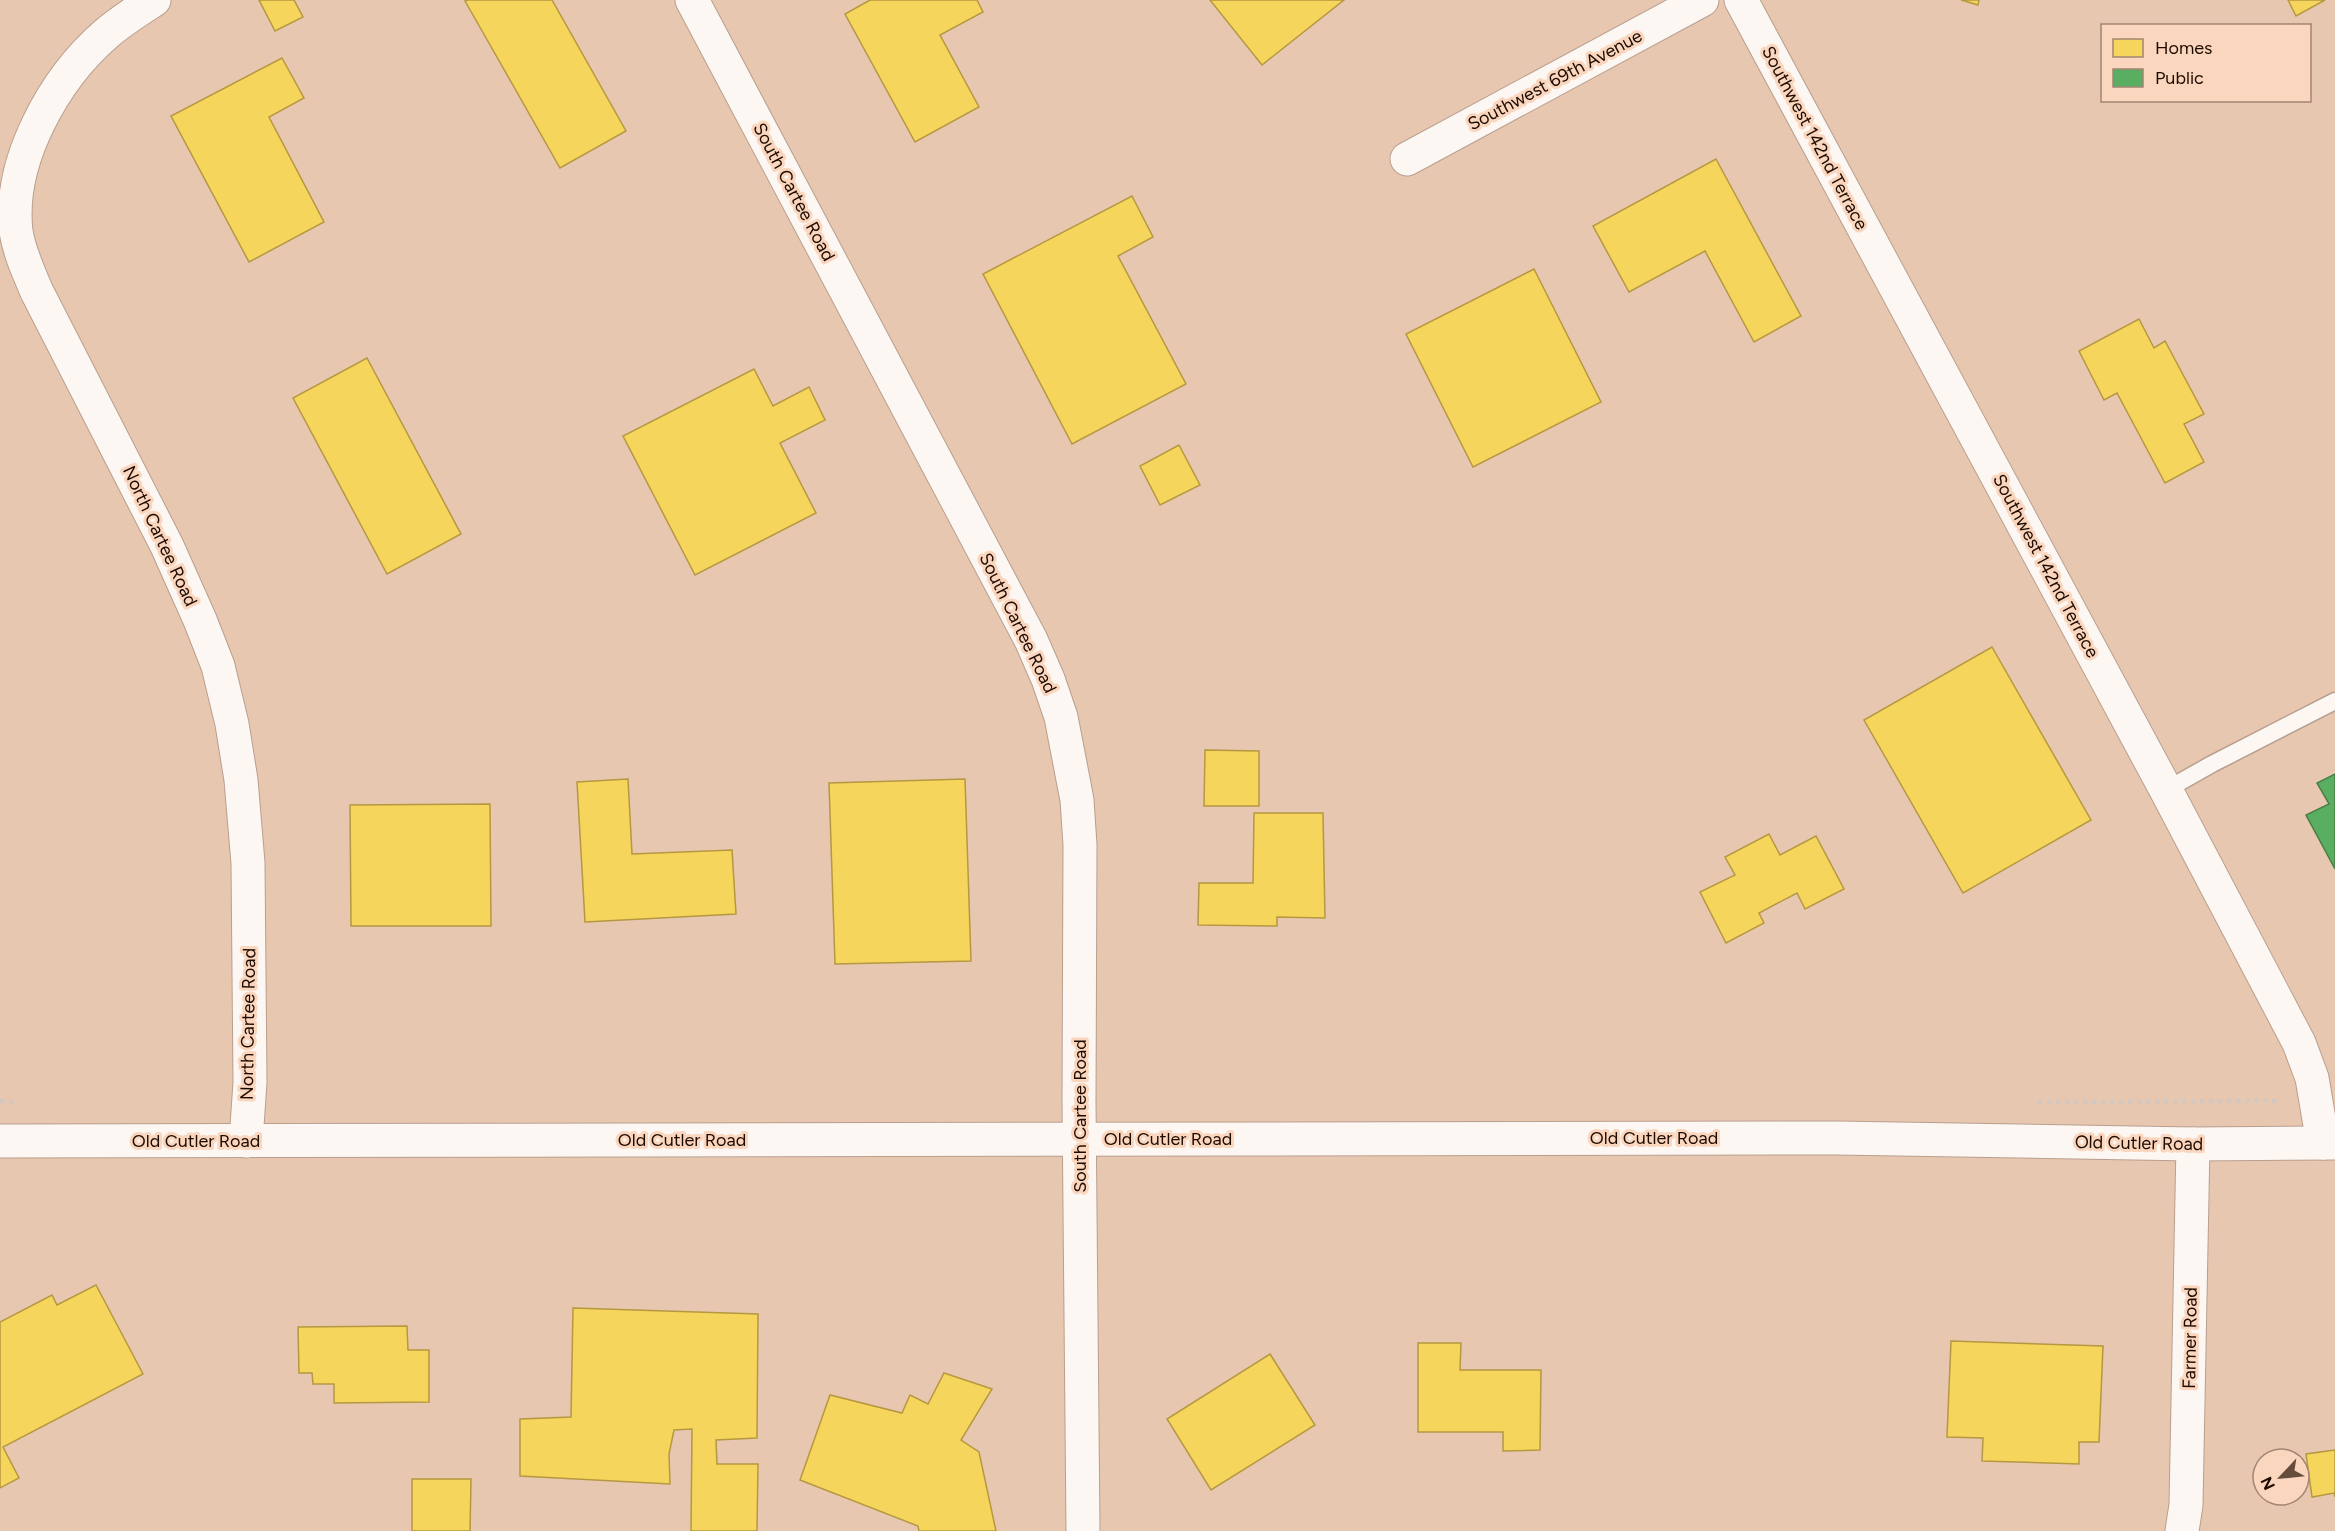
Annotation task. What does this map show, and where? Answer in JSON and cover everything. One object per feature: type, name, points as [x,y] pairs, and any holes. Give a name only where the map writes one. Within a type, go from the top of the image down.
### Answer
[{"type":"street","name":"North Cartee Road","points":[[154,0],[122,20],[104,35],[82,58],[47,105],[34,132],[24,163],[17,196],[16,232],[37,292],[167,546],[218,666],[242,780],[248,863],[250,1082],[246,1141]]},
{"type":"street","name":"South Cartee Road","points":[[692,0],[1030,640],[1052,689],[1061,717],[1077,800],[1080,845],[1083,1531]]},
{"type":"street","name":"Southwest 69th Avenue","points":[[1407,159],[1702,0]]},
{"type":"street","name":"Southwest 142nd Terrace","points":[[1741,0],[2166,790],[2299,1043],[2312,1078],[2329,1143]]},
{"type":"street","name":"Old Cutler Road","points":[[0,1141],[1838,1138],[2193,1144],[2329,1143]]},
{"type":"street","name":"Farmer Road","points":[[2182,1531],[2186,1505],[2193,1144]]},
{"type":"lane","points":[[2166,790],[2335,701]]},
{"type":"building: Homes","points":[[259,0],[294,0],[303,17],[275,31]]},
{"type":"building: Homes","points":[[552,0],[626,131],[560,168],[465,1]]},
{"type":"building: Homes","points":[[870,0],[977,0],[983,12],[940,35],[979,107],[915,142],[845,14]]},
{"type":"building: Homes","points":[[1210,0],[1344,0],[1262,65]]},
{"type":"building: Homes","points":[[1961,0],[1979,0],[1978,5]]},
{"type":"building: Homes","points":[[2288,0],[2325,0],[2296,16]]},
{"type":"building: Homes","points":[[282,58],[304,98],[269,117],[324,222],[249,262],[171,116]]},
{"type":"building: Homes","points":[[1716,159],[1801,316],[1754,342],[1705,251],[1629,292],[1593,226]]},
{"type":"building: Homes","points":[[1132,196],[1153,237],[1118,256],[1186,384],[1072,444],[983,274]]},
{"type":"building: Homes","points":[[1534,269],[1601,402],[1473,467],[1406,334]]},
{"type":"building: Homes","points":[[2139,319],[2154,348],[2165,341],[2204,414],[2184,424],[2204,462],[2165,483],[2117,393],[2104,400],[2079,351]]},
{"type":"building: Homes","points":[[367,358],[461,534],[387,574],[293,398]]},
{"type":"building: Homes","points":[[754,369],[773,406],[809,387],[825,420],[780,443],[816,513],[695,575],[623,436]]},
{"type":"building: Homes","points":[[1179,445],[1200,485],[1160,505],[1140,466]]},
{"type":"building: Homes","points":[[1992,647],[2091,820],[1963,893],[1864,720]]},
{"type":"building: Homes","points":[[1205,750],[1259,751],[1259,806],[1204,806]]},
{"type":"building: Homes","points":[[628,779],[632,854],[732,850],[736,914],[585,922],[577,782]]},
{"type":"building: Homes","points":[[965,779],[971,961],[835,964],[829,783]]},
{"type":"building: Homes","points":[[490,804],[491,926],[351,926],[350,805]]},
{"type":"building: Homes","points":[[1254,813],[1323,813],[1325,918],[1277,917],[1277,926],[1198,925],[1199,883],[1253,883]]},
{"type":"building: Homes","points":[[1769,834],[1780,855],[1816,836],[1844,889],[1805,909],[1797,893],[1759,913],[1764,923],[1726,943],[1700,892],[1735,875],[1725,857]]},
{"type":"building: Homes","points":[[96,1285],[143,1374],[3,1447],[19,1478],[0,1488],[0,1322],[52,1295],[57,1305]]},
{"type":"building: Homes","points":[[573,1308],[758,1314],[757,1438],[716,1440],[717,1464],[758,1464],[757,1531],[691,1531],[692,1429],[674,1430],[669,1454],[670,1484],[520,1476],[520,1419],[571,1417]]},
{"type":"building: Homes","points":[[407,1326],[408,1350],[429,1350],[429,1402],[334,1403],[334,1384],[313,1384],[312,1373],[299,1373],[298,1327]]},
{"type":"building: Homes","points":[[1951,1341],[2103,1346],[2099,1442],[2079,1442],[2079,1464],[1982,1461],[1983,1438],[1947,1437]]},
{"type":"building: Homes","points":[[1418,1343],[1461,1343],[1460,1370],[1541,1370],[1540,1450],[1503,1451],[1503,1432],[1418,1432]]},
{"type":"building: Homes","points":[[1270,1354],[1315,1425],[1211,1490],[1167,1419]]},
{"type":"building: Homes","points":[[944,1373],[992,1389],[961,1440],[979,1452],[996,1531],[919,1531],[918,1526],[800,1480],[830,1395],[902,1413],[910,1395],[928,1404]]},
{"type":"building: Homes","points":[[2335,1450],[2335,1497],[2334,1493],[2312,1497],[2311,1453]]},
{"type":"building: Homes","points":[[412,1479],[471,1479],[470,1531],[412,1531]]},
{"type":"building: Public","points":[[2335,774],[2335,869],[2306,815],[2329,804],[2317,783]]}]
